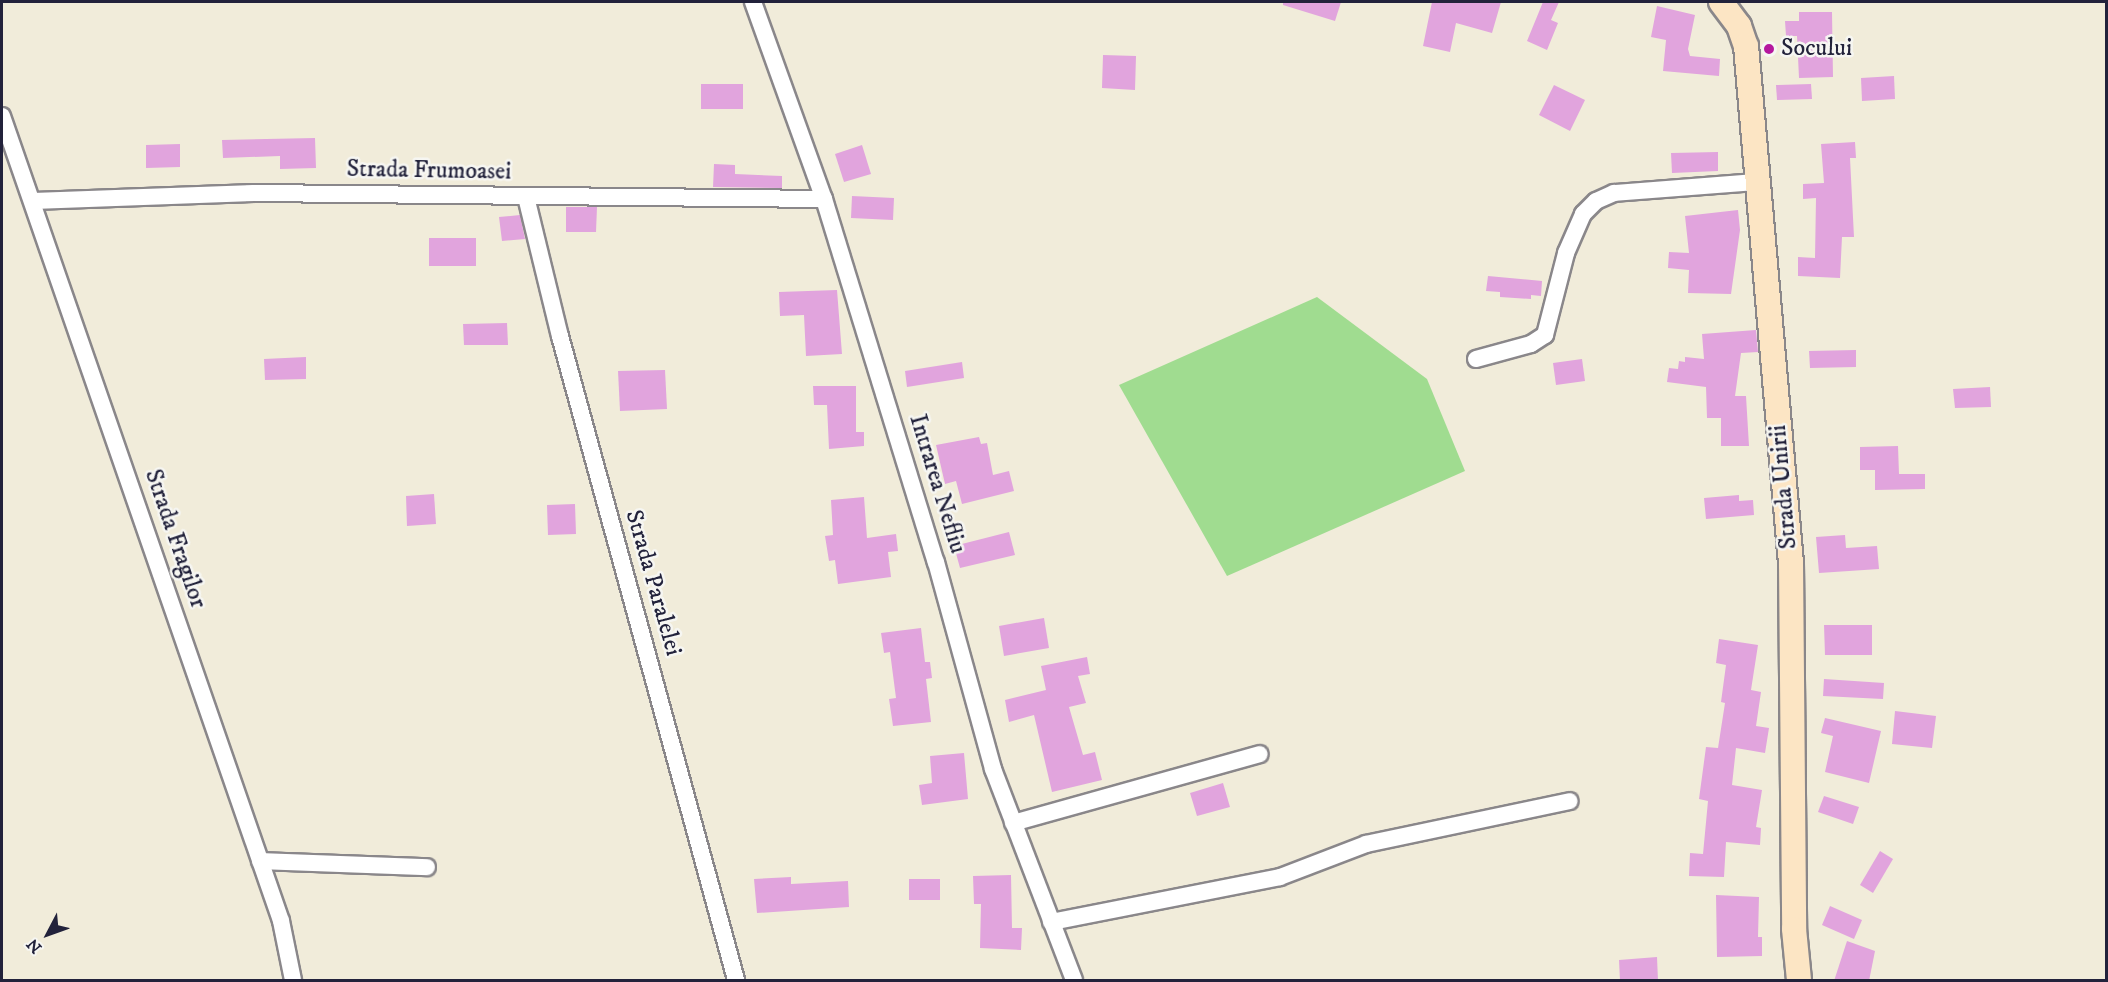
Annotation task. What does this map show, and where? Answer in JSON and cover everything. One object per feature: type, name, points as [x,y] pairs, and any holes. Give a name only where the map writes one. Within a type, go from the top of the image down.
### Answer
[{"type":"main road","name":"Strada Unirii","points":[[1721,2],[1739,26],[1746,46],[1791,563],[1794,929],[1799,981]]},
{"type":"street","name":"Intrarea Nefliu","points":[[753,2],[824,199],[936,562],[993,770],[1074,981]]},
{"type":"street","name":"Strada Fragilor","points":[[2,116],[281,921],[293,981]]},
{"type":"street","points":[[1476,358],[1531,344],[1545,334],[1566,253],[1583,214],[1596,201],[1614,193],[1758,182]]},
{"type":"street","name":"Strada Frumoasei","points":[[33,201],[254,192],[824,199]]},
{"type":"street","name":"Strada Paralelei","points":[[526,197],[736,981]]},
{"type":"street","points":[[1013,824],[1260,754]]},
{"type":"street","points":[[1052,922],[1280,877],[1366,844],[1570,801]]},
{"type":"street","points":[[260,861],[427,867]]},
{"type":"green space","points":[[1317,297],[1427,379],[1465,471],[1227,576],[1119,385]]},
{"type":"building","points":[[1283,2],[1341,2],[1335,21],[1283,5]]},
{"type":"building","points":[[1432,2],[1501,2],[1492,33],[1456,23],[1450,52],[1423,46]]},
{"type":"building","points":[[1543,2],[1559,2],[1551,20],[1558,23],[1547,50],[1527,41]]},
{"type":"building","points":[[1657,6],[1695,15],[1688,49],[1690,56],[1720,59],[1719,76],[1663,71],[1666,40],[1651,37]]},
{"type":"building","points":[[1799,12],[1832,12],[1833,77],[1799,78],[1797,36],[1786,36],[1785,21],[1799,21]]},
{"type":"building","points":[[1103,55],[1136,56],[1135,90],[1102,88]]},
{"type":"building","points":[[1894,76],[1895,99],[1862,101],[1861,78]]},
{"type":"building","points":[[701,84],[743,84],[743,109],[701,109]]},
{"type":"building","points":[[1811,84],[1812,99],[1777,100],[1776,85]]},
{"type":"building","points":[[1554,85],[1585,100],[1570,131],[1539,115]]},
{"type":"building","points":[[315,138],[316,168],[280,169],[280,156],[223,158],[222,140]]},
{"type":"building","points":[[1855,142],[1856,158],[1850,158],[1854,237],[1842,237],[1840,278],[1798,276],[1798,257],[1815,258],[1816,198],[1803,199],[1803,184],[1824,183],[1821,144]]},
{"type":"building","points":[[180,144],[180,167],[146,168],[146,145]]},
{"type":"building","points":[[862,145],[871,174],[844,182],[835,154]]},
{"type":"building","points":[[1718,152],[1718,171],[1672,173],[1671,153]]},
{"type":"building","points":[[714,164],[735,165],[735,174],[782,176],[782,188],[713,187]]},
{"type":"building","points":[[852,196],[894,198],[893,220],[851,218]]},
{"type":"building","points":[[566,207],[597,207],[596,232],[566,232]]},
{"type":"building","points":[[1738,210],[1740,230],[1731,294],[1688,293],[1689,270],[1668,268],[1669,252],[1689,253],[1685,216]]},
{"type":"building","points":[[520,215],[525,239],[502,241],[499,217]]},
{"type":"building","points":[[429,238],[476,238],[476,266],[429,266]]},
{"type":"building","points":[[1488,276],[1542,281],[1541,296],[1531,295],[1531,299],[1500,297],[1500,292],[1486,291]]},
{"type":"building","points":[[837,290],[842,354],[806,356],[804,315],[780,316],[779,292]]},
{"type":"building","points":[[507,323],[508,345],[464,345],[463,324]]},
{"type":"building","points":[[1756,330],[1758,352],[1741,353],[1735,396],[1746,396],[1749,446],[1721,446],[1721,418],[1707,418],[1706,387],[1667,382],[1669,368],[1678,369],[1679,361],[1685,362],[1685,357],[1704,359],[1702,334]]},
{"type":"building","points":[[1856,350],[1856,367],[1810,368],[1809,351]]},
{"type":"building","points":[[306,357],[306,379],[265,380],[264,359]]},
{"type":"building","points":[[1582,359],[1585,381],[1556,385],[1553,363]]},
{"type":"building","points":[[962,362],[964,378],[907,387],[905,371]]},
{"type":"building","points":[[665,370],[667,409],[620,411],[618,371]]},
{"type":"building","points":[[813,386],[856,386],[856,432],[864,432],[864,446],[829,449],[827,405],[814,405]]},
{"type":"building","points":[[1990,387],[1991,407],[1955,408],[1953,389]]},
{"type":"building","points":[[979,437],[981,444],[987,443],[993,475],[1009,471],[1014,491],[962,504],[956,481],[945,484],[936,445]]},
{"type":"building","points":[[1898,446],[1899,474],[1925,474],[1925,489],[1875,490],[1875,470],[1860,470],[1860,447]]},
{"type":"building","points":[[434,494],[436,524],[407,526],[406,496]]},
{"type":"building","points":[[1739,495],[1739,501],[1753,500],[1754,515],[1706,519],[1704,498]]},
{"type":"building","points":[[864,497],[867,538],[896,534],[898,551],[888,552],[891,577],[838,584],[835,560],[829,561],[825,536],[833,535],[831,500]]},
{"type":"building","points":[[575,504],[576,534],[548,535],[547,505]]},
{"type":"building","points":[[1009,532],[1015,555],[960,568],[954,546]]},
{"type":"building","points":[[1845,535],[1846,548],[1877,546],[1879,569],[1819,573],[1816,537]]},
{"type":"building","points":[[1044,618],[1049,648],[1004,656],[999,626]]},
{"type":"building","points":[[1824,625],[1872,625],[1872,655],[1825,655]]},
{"type":"building","points":[[921,628],[925,662],[930,662],[932,678],[926,679],[931,722],[893,726],[889,699],[896,698],[890,652],[884,653],[881,633]]},
{"type":"building","points":[[1719,639],[1758,645],[1751,690],[1761,692],[1756,726],[1769,728],[1765,753],[1736,748],[1732,785],[1762,790],[1756,827],[1761,828],[1760,845],[1726,842],[1724,877],[1689,876],[1690,853],[1703,854],[1708,801],[1699,799],[1706,747],[1718,748],[1725,703],[1721,702],[1726,665],[1716,663]]},
{"type":"building","points":[[1087,657],[1090,674],[1078,676],[1086,703],[1069,707],[1083,755],[1095,752],[1102,780],[1052,792],[1034,715],[1009,722],[1005,700],[1046,690],[1041,666]]},
{"type":"building","points":[[1824,679],[1884,683],[1883,699],[1823,696]]},
{"type":"building","points":[[1895,711],[1936,716],[1932,748],[1892,744]]},
{"type":"building","points":[[1825,718],[1881,731],[1869,783],[1825,772],[1833,736],[1821,733]]},
{"type":"building","points":[[964,753],[968,799],[922,805],[919,785],[932,783],[930,756]]},
{"type":"building","points":[[1223,783],[1230,807],[1197,816],[1190,793]]},
{"type":"building","points":[[1824,796],[1859,807],[1853,824],[1818,812]]},
{"type":"building","points":[[1880,851],[1893,859],[1873,893],[1860,885]]},
{"type":"building","points":[[1011,875],[1012,928],[1022,928],[1021,950],[980,948],[981,904],[974,904],[973,876]]},
{"type":"building","points":[[791,877],[791,884],[848,881],[849,907],[757,913],[754,879]]},
{"type":"building","points":[[909,879],[940,879],[940,900],[909,900]]},
{"type":"building","points":[[1716,895],[1759,897],[1758,937],[1762,937],[1762,956],[1717,957]]},
{"type":"building","points":[[1830,906],[1862,920],[1854,939],[1822,925]]},
{"type":"building","points":[[1847,941],[1875,951],[1869,981],[1834,981]]},
{"type":"building","points":[[1657,957],[1658,981],[1620,981],[1619,960]]},
{"type":"place","name":"Socului","points":[[1769,49]]}]
